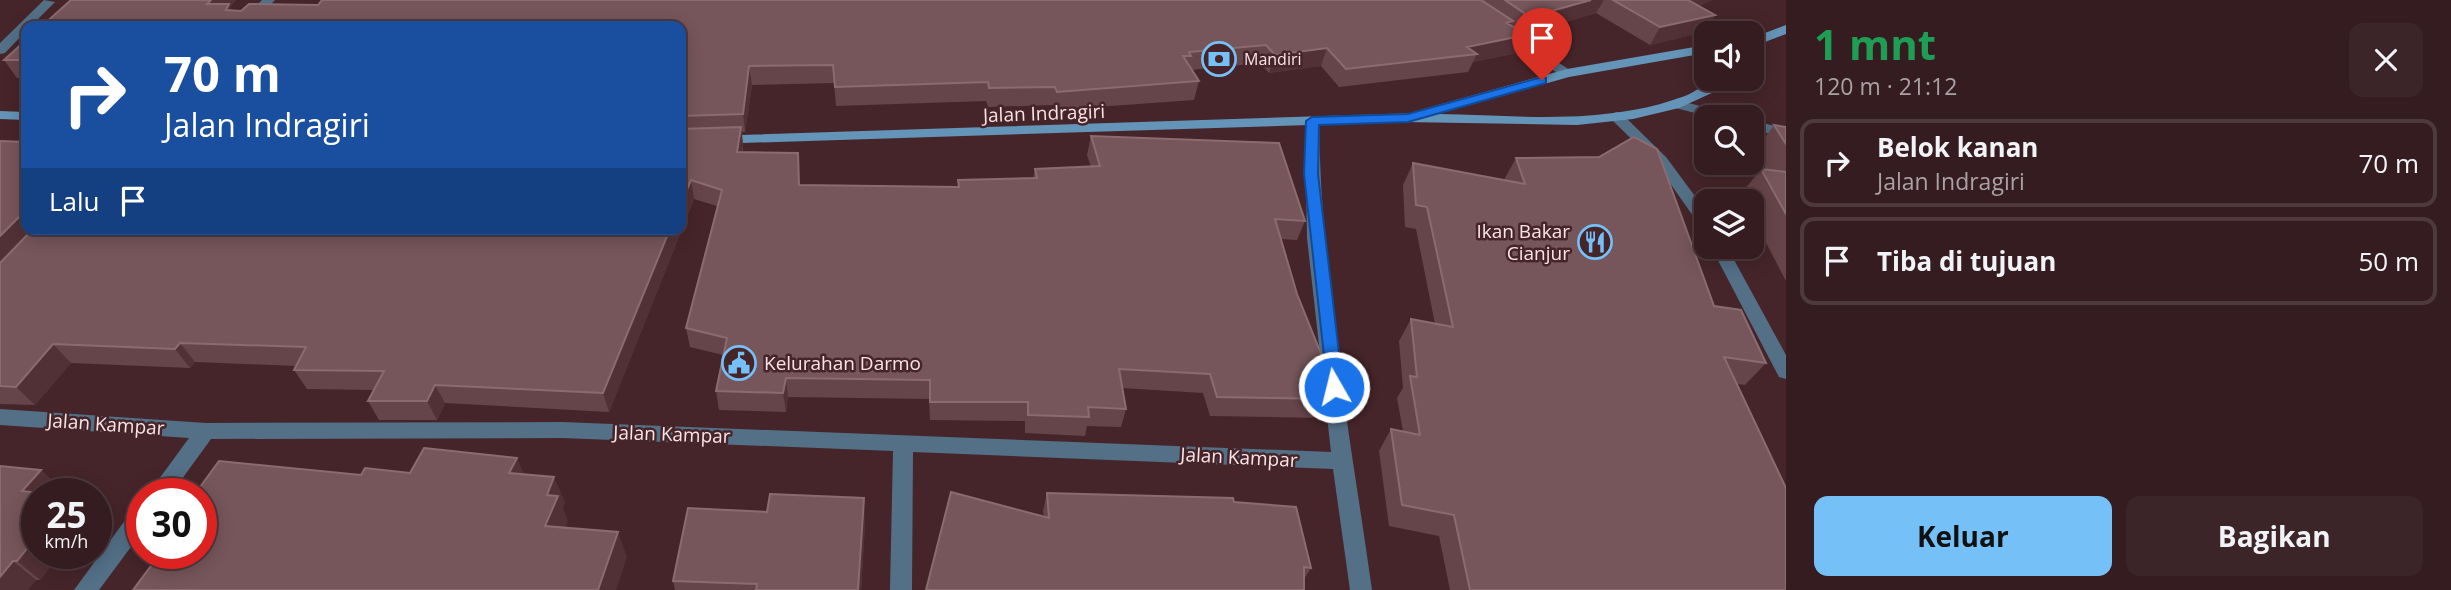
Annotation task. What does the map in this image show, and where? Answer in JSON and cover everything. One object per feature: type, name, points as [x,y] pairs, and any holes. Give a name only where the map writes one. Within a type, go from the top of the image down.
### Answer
[{"type":"street","points":[[248,21],[269,0]]},
{"type":"street","points":[[30,21],[49,2]]},
{"type":"street","points":[[1489,22],[1567,73]]},
{"type":"street","points":[[0,50],[21,29]]},
{"type":"street","points":[[1764,40],[1786,29]]},
{"type":"street","name":"Jalan Indragiri","points":[[1408,118],[1567,73],[1694,51]]},
{"type":"street","name":"Jalan Indragiri","points":[[686,141],[1071,131],[1408,118],[1578,121],[1677,104],[1705,91]]},
{"type":"street","points":[[1677,104],[1694,109]]},
{"type":"street","points":[[0,115],[21,116]]},
{"type":"street","points":[[1616,116],[1661,160],[1694,205]]},
{"type":"street","points":[[1312,121],[1311,174],[1324,313],[1361,590]]},
{"type":"street","points":[[1764,128],[1786,134]]},
{"type":"street","points":[[1726,259],[1786,372]]},
{"type":"street","name":"Jalan Kampar","points":[[0,417],[206,431],[562,430],[1344,461]]},
{"type":"street","points":[[170,478],[206,431]]},
{"type":"street","points":[[901,590],[903,442]]},
{"type":"street","points":[[85,590],[126,536]]},
{"type":"building","points":[[71,0],[211,0],[207,4],[229,4],[226,10],[241,11],[249,4],[318,5],[322,0],[1481,0],[1513,21],[1507,23],[1526,35],[1467,47],[1477,54],[1346,69],[1327,48],[1275,55],[1266,45],[1189,52],[1191,56],[1183,56],[1199,81],[1057,92],[1055,87],[989,88],[988,82],[835,87],[833,65],[749,66],[743,114],[686,116],[686,21],[48,21]]},
{"type":"building","points":[[1505,0],[1591,0],[1530,17]]},
{"type":"building","points":[[1613,0],[1688,0],[1715,15],[1660,27]]},
{"type":"building","points":[[21,45],[21,60],[4,60]]},
{"type":"building","points":[[1774,125],[1786,127],[1786,144]]},
{"type":"building","points":[[741,127],[737,152],[798,153],[799,185],[959,187],[958,180],[1037,178],[1035,169],[1100,166],[1091,136],[1279,143],[1305,221],[1275,219],[1297,294],[1332,381],[1334,399],[1217,397],[1210,374],[1119,369],[1126,409],[1088,407],[1089,417],[1028,415],[1028,402],[930,402],[930,380],[786,378],[783,393],[716,391],[727,338],[686,328],[722,190],[691,180],[686,192],[686,129]]},
{"type":"building","points":[[1634,137],[1657,149],[1694,251],[1694,259],[1697,259],[1714,306],[1741,310],[1766,363],[1724,357],[1786,488],[1786,590],[1470,590],[1454,515],[1402,505],[1391,429],[1420,435],[1410,376],[1417,377],[1411,319],[1453,327],[1427,207],[1416,205],[1413,163],[1525,184],[1516,158],[1599,157]]},
{"type":"building","points":[[0,141],[21,142],[21,215],[0,236]]},
{"type":"building","points":[[1764,169],[1786,172],[1786,214],[1764,174]]},
{"type":"building","points":[[27,235],[668,235],[603,393],[435,385],[427,401],[368,401],[384,371],[294,370],[306,347],[180,343],[175,349],[53,344],[16,387],[0,386],[0,263]]},
{"type":"building","points":[[424,448],[517,458],[509,473],[554,477],[547,495],[558,496],[545,526],[618,532],[598,590],[133,590],[149,569],[217,569],[217,478],[207,478],[219,461],[361,475],[365,468],[410,473]]},
{"type":"building","points":[[0,466],[41,470],[34,478],[21,478],[21,556],[17,561],[13,561],[0,577]]},
{"type":"building","points":[[951,492],[1049,518],[1047,493],[1233,498],[1234,502],[1296,507],[1311,568],[1304,567],[1304,590],[926,590]]},
{"type":"building","points":[[770,494],[864,498],[858,590],[756,590],[757,584],[673,581],[688,508],[767,512]]},
{"type":"place","name":"Mandiri","points":[[1219,59]]},
{"type":"place","name":"Ikan Bakar Cianjur","points":[[1595,242]]},
{"type":"place","name":"Kelurahan Darmo","points":[[739,363]]},
{"type":"route","points":[[1334,387],[1311,174],[1312,121],[1408,118],[1542,80]]}]
